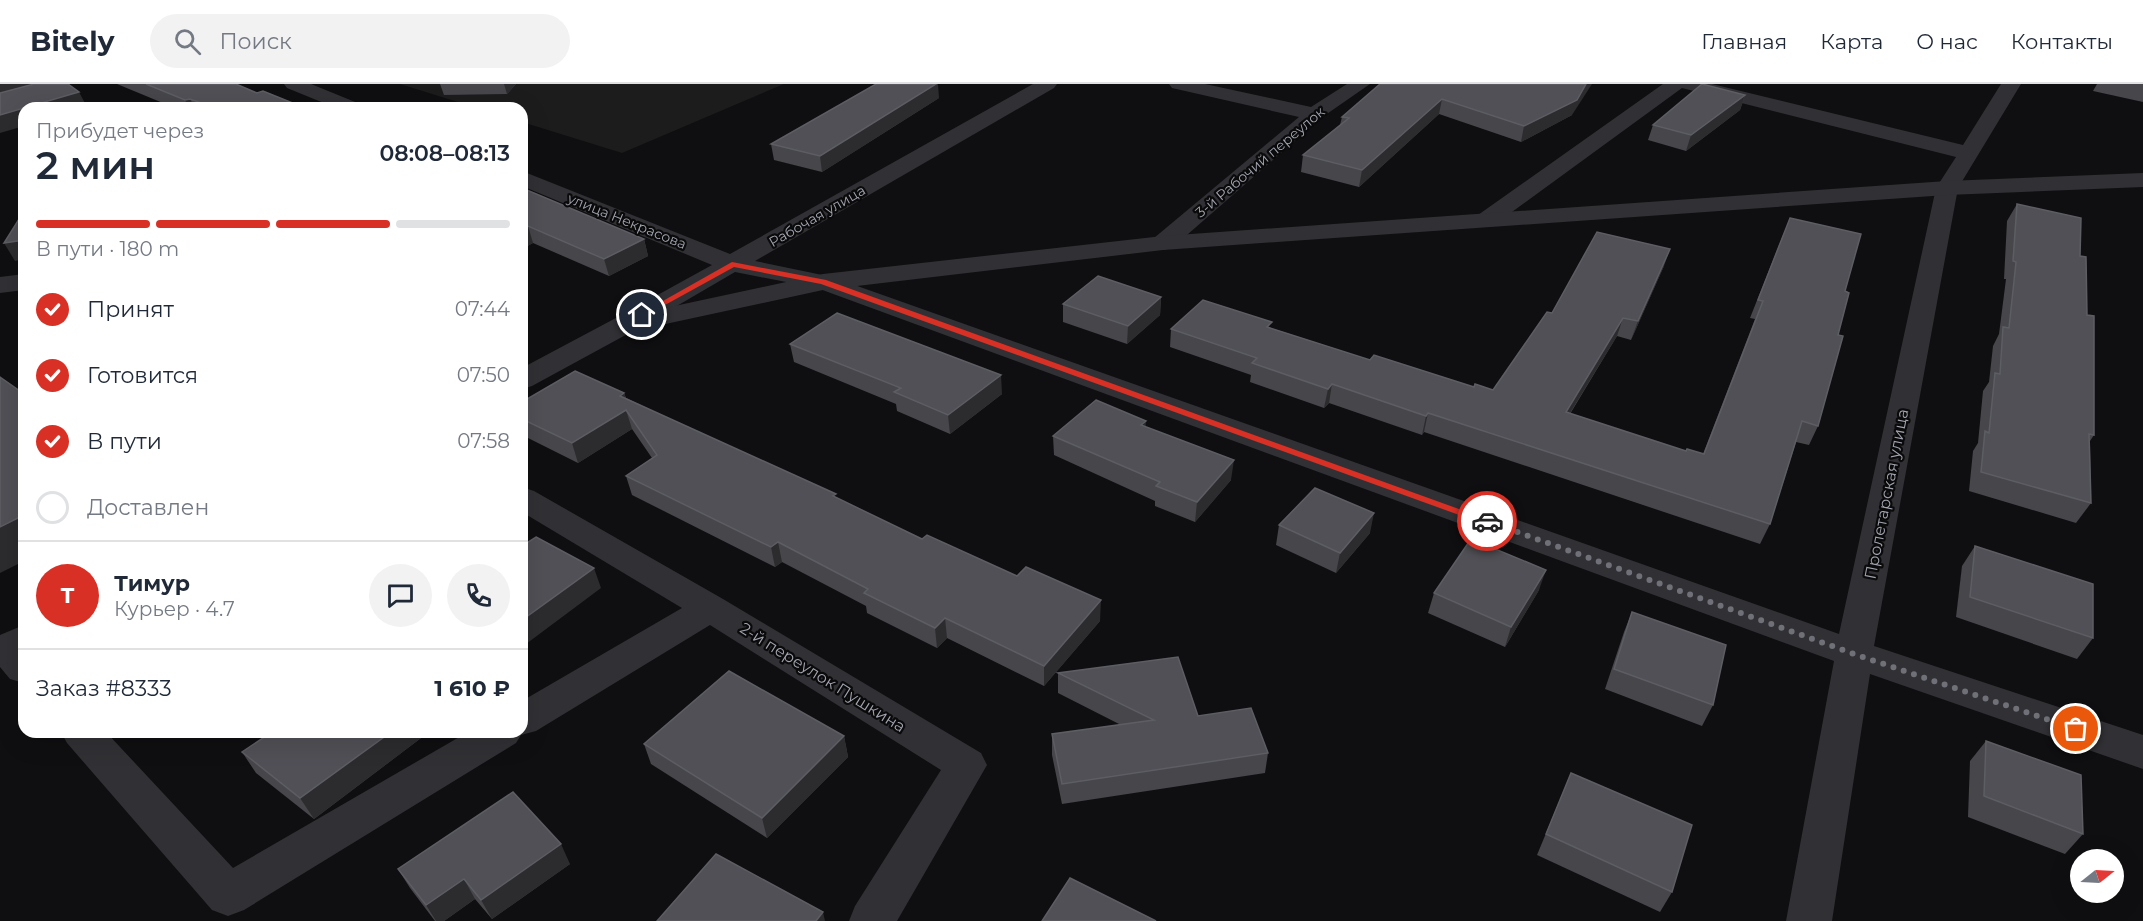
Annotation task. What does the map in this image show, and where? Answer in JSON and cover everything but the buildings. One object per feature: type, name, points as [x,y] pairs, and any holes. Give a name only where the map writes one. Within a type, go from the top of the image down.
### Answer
[{"type":"street","points":[[294,84],[338,102]]},
{"type":"street","name":"Рабочая улица","points":[[528,377],[624,325],[1047,84]]},
{"type":"street","points":[[1179,84],[1314,114]]},
{"type":"street","name":"3-й Рабочий переулок","points":[[1163,243],[1314,114],[1360,84]]},
{"type":"street","points":[[1486,220],[1676,84]]},
{"type":"street","points":[[1688,84],[1967,153]]},
{"type":"street","name":"Пролетарская улица","points":[[1809,921],[1854,654],[1947,188],[2011,84]]},
{"type":"street","name":"улица Некрасова","points":[[528,180],[732,264],[823,282]]},
{"type":"street","points":[[624,325],[823,282],[1163,243],[1947,188],[2143,180]]},
{"type":"street","points":[[823,282],[1854,654],[2143,752]]},
{"type":"street","points":[[0,285],[18,283]]},
{"type":"street","name":"2-й переулок Пушкина","points":[[528,502],[710,608],[966,765],[872,921]]},
{"type":"street","points":[[528,716],[710,608]]},
{"type":"street","points":[[86,738],[228,896],[492,738]]},
{"type":"shaded area","points":[[400,84],[784,84],[622,153],[528,124],[528,102],[458,102]]},
{"type":"way so far","points":[[1487,521],[1854,654],[2076,729]]},
{"type":"route","points":[[642,315],[732,264],[823,282],[1487,521]]}]
